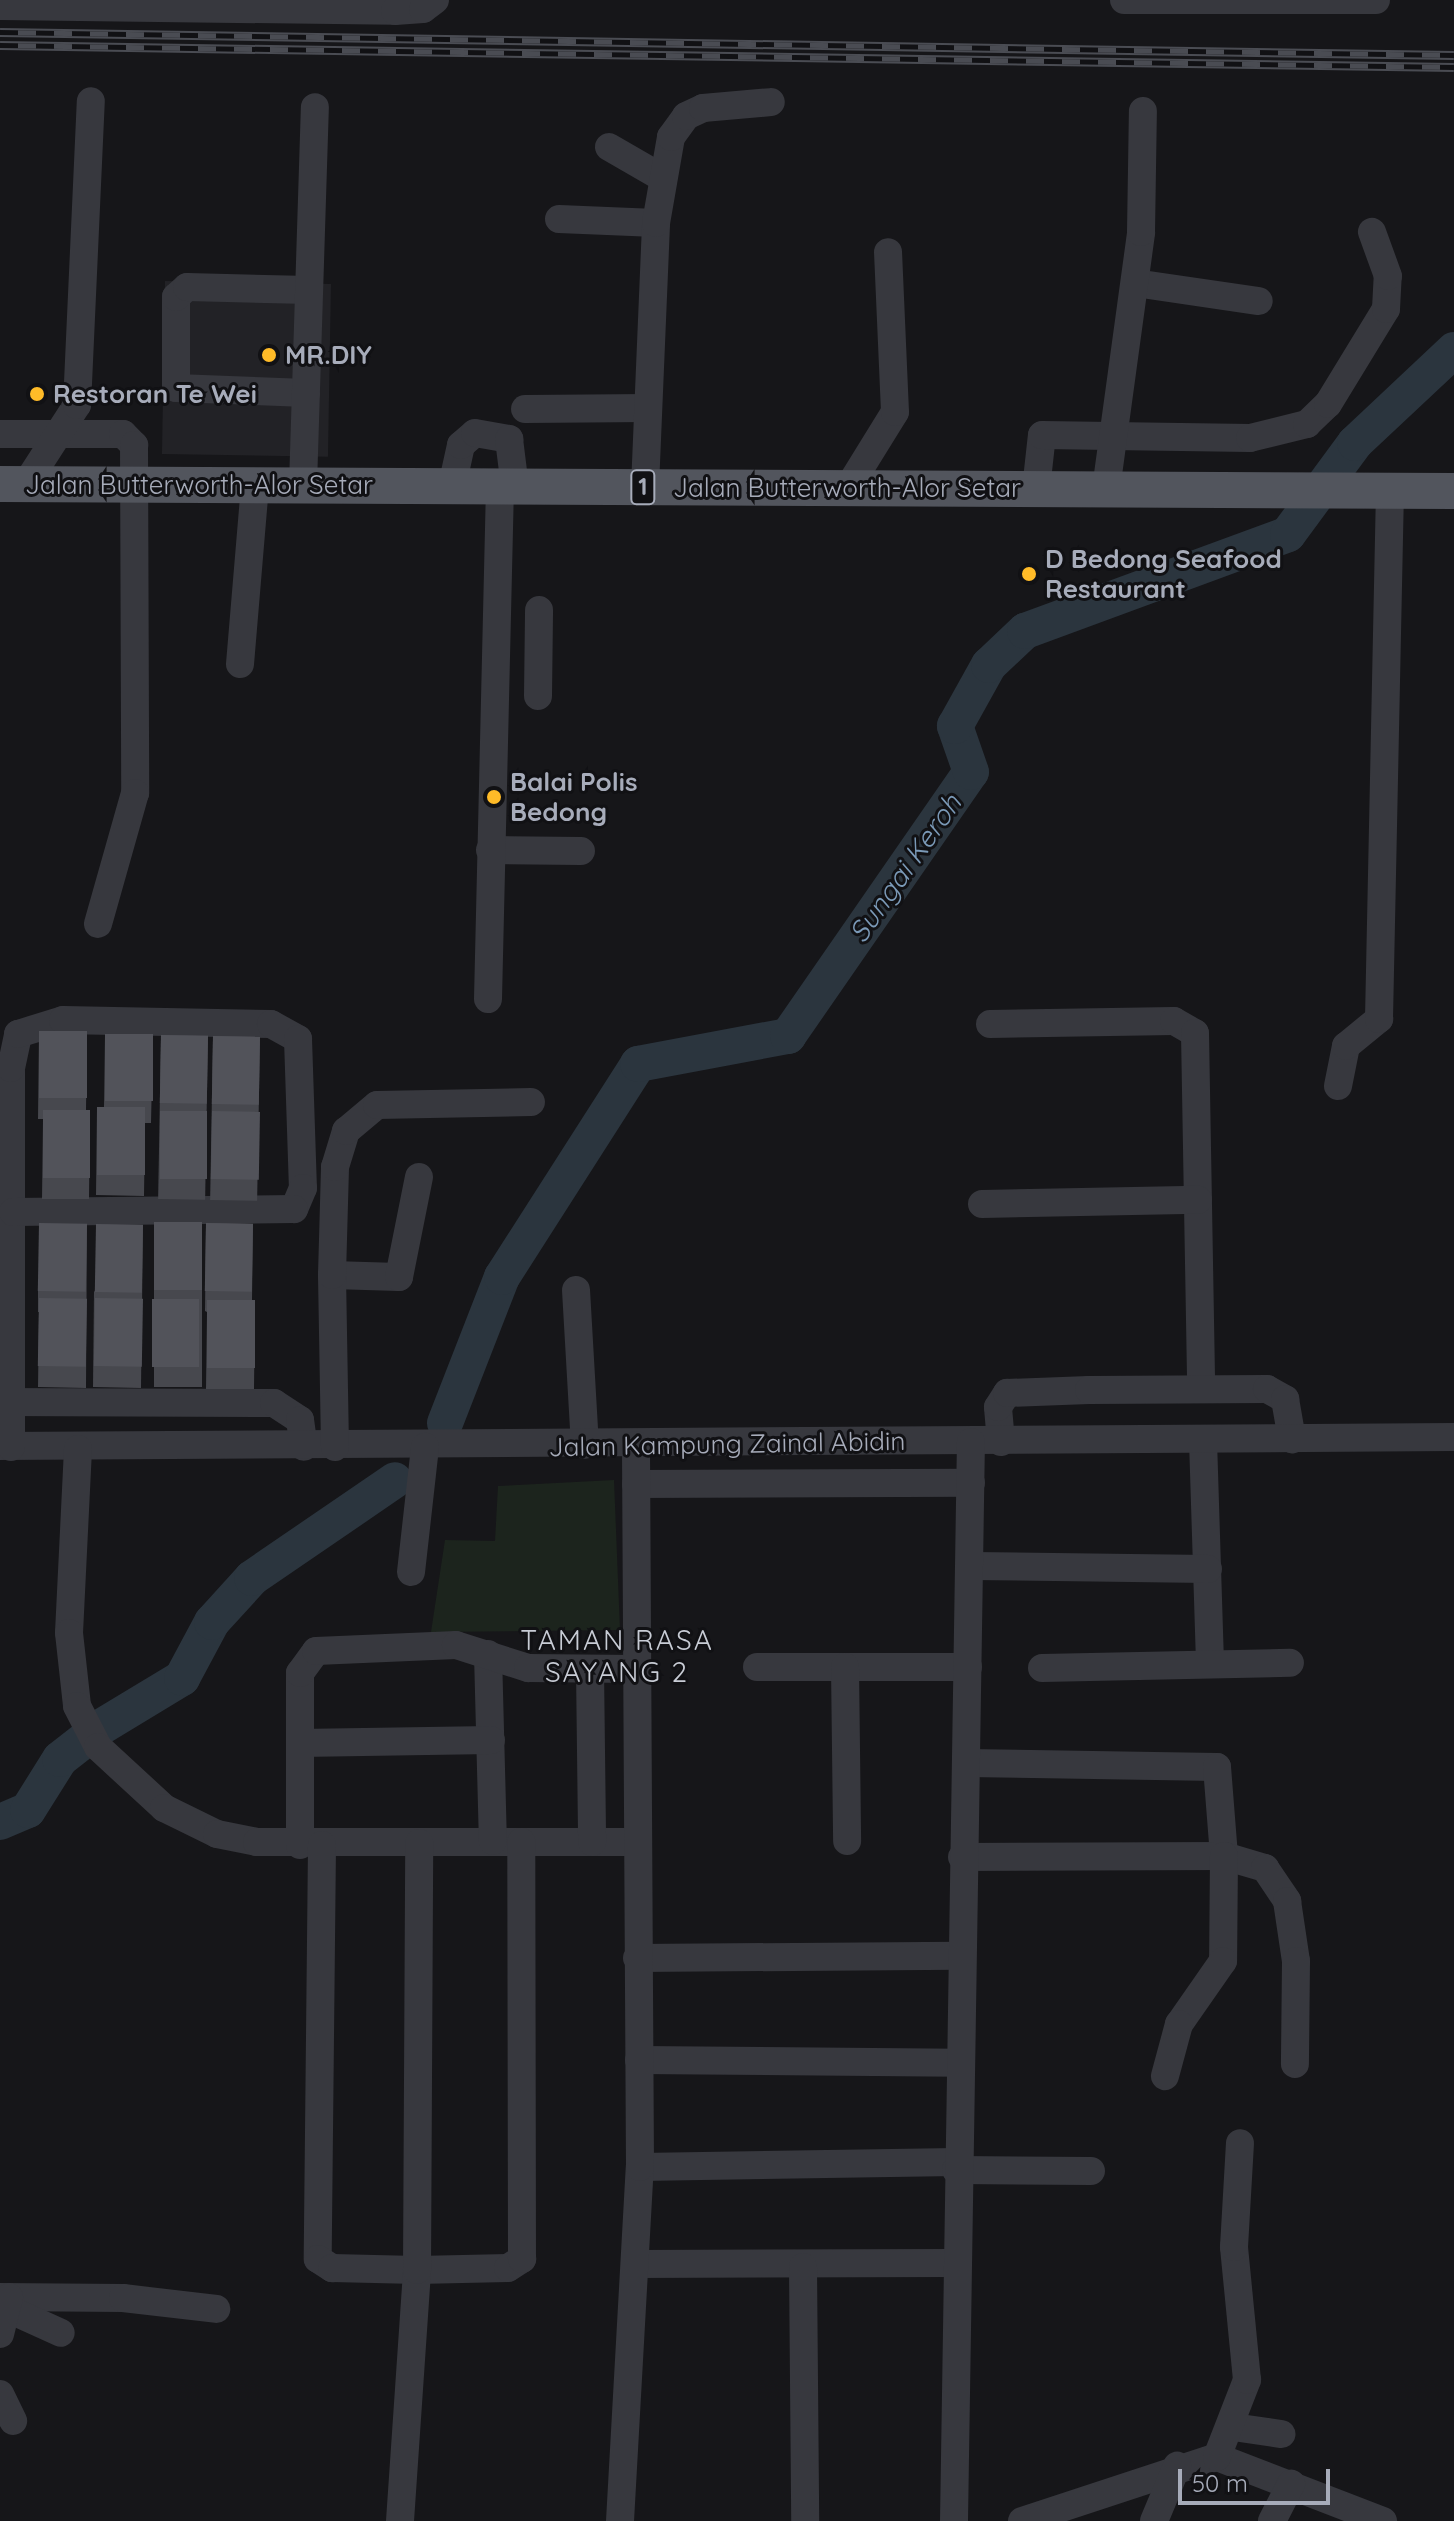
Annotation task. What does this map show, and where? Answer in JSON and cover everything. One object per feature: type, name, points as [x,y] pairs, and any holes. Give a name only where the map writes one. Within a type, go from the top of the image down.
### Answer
[{"type":"main road","name":"Jalan Butterworth-Alor Setar","points":[[13,484],[1454,491]]},
{"type":"street","points":[[0,6],[395,11],[435,0]]},
{"type":"street","points":[[1124,0],[1376,0]]},
{"type":"street","points":[[13,484],[63,434],[78,396],[91,101]]},
{"type":"street","points":[[645,487],[656,223],[661,177],[686,116],[771,102]]},
{"type":"street","points":[[303,485],[315,107]]},
{"type":"street","points":[[1106,489],[1135,283],[1143,111]]},
{"type":"street","points":[[609,147],[661,177]]},
{"type":"street","points":[[559,219],[656,223]]},
{"type":"street","points":[[1036,489],[1042,435],[1250,438],[1307,424],[1328,404],[1386,309],[1388,276],[1372,232]]},
{"type":"street","points":[[848,488],[895,412],[888,252]]},
{"type":"street","points":[[1135,283],[1259,301]]},
{"type":"street","points":[[306,393],[176,388],[180,289],[309,290]]},
{"type":"street","points":[[525,409],[648,408]]},
{"type":"street","points":[[452,486],[461,445],[475,433],[509,439],[496,656],[488,999]]},
{"type":"street","points":[[0,434],[131,437],[135,793],[130,832],[98,924]]},
{"type":"street","points":[[240,664],[255,485]]},
{"type":"street","points":[[1338,1086],[1346,1046],[1379,1019],[1374,491]]},
{"type":"street","points":[[538,696],[539,610]]},
{"type":"street","points":[[496,656],[539,656]]},
{"type":"street","points":[[490,850],[581,851]]},
{"type":"street","points":[[6,1447],[13,1212],[11,1068],[14,1042],[29,1027],[63,1020],[271,1024],[298,1039],[303,1188],[294,1209],[13,1212]]},
{"type":"street","points":[[990,1024],[1187,1025],[1195,1033],[1201,1389]]},
{"type":"street","points":[[335,1447],[332,1275],[335,1167],[358,1115],[377,1105],[531,1102]]},
{"type":"street","points":[[332,1275],[399,1277],[419,1177]]},
{"type":"street","points":[[982,1204],[1198,1200]]},
{"type":"street","points":[[576,1290],[585,1445]]},
{"type":"street","points":[[1001,1442],[998,1407],[1007,1393],[1201,1389],[1278,1393],[1292,1439]]},
{"type":"street","points":[[6,1402],[274,1403],[300,1420],[304,1447]]},
{"type":"street","name":"Jalan Kampung Zainal Abidin","points":[[6,1447],[425,1447],[1454,1437]]},
{"type":"street","points":[[1203,1440],[1210,1664]]},
{"type":"street","points":[[954,2521],[957,2063],[972,1566],[971,1442]]},
{"type":"street","points":[[620,2521],[640,2167],[636,1445]]},
{"type":"street","points":[[411,1572],[425,1447]]},
{"type":"street","points":[[78,1449],[69,1633],[91,1736],[189,1824],[238,1839],[311,1845],[636,1842]]},
{"type":"street","points":[[636,1484],[971,1483]]},
{"type":"street","points":[[972,1566],[1208,1569]]},
{"type":"street","points":[[521,1842],[522,2259],[508,2268],[332,2268],[318,2259],[311,1845],[300,1743],[300,1673],[316,1651],[456,1645],[528,1668],[636,1669]]},
{"type":"street","points":[[488,1654],[493,1841]]},
{"type":"street","points":[[1042,1668],[1290,1663]]},
{"type":"street","points":[[757,1667],[968,1667]]},
{"type":"street","points":[[845,1667],[847,1841]]},
{"type":"street","points":[[590,1669],[592,1842]]},
{"type":"street","points":[[300,1743],[491,1740]]},
{"type":"street","points":[[967,1763],[1212,1764],[1221,1778],[1223,1961],[1179,2024],[1165,2076]]},
{"type":"street","points":[[400,2521],[417,2270],[419,1843]]},
{"type":"street","points":[[962,1857],[1224,1856],[1265,1868],[1287,1901],[1296,1961],[1295,2064]]},
{"type":"street","points":[[637,1958],[959,1956]]},
{"type":"street","points":[[639,2060],[957,2063]]},
{"type":"street","points":[[1217,2457],[1233,2427],[1247,2364],[1235,2274],[1240,2143]]},
{"type":"street","points":[[640,2167],[956,2166],[1091,2171]]},
{"type":"street","points":[[636,2264],[803,2267],[956,2263]]},
{"type":"street","points":[[803,2267],[805,2521]]},
{"type":"street","points":[[4,2309],[123,2298],[216,2309]]},
{"type":"street","points":[[4,2309],[61,2333]]},
{"type":"street","points":[[0,2394],[13,2421]]},
{"type":"street","points":[[1233,2427],[1281,2434]]},
{"type":"street","points":[[1022,2521],[1177,2466],[1217,2457],[1383,2521]]},
{"type":"street","points":[[1154,2521],[1177,2466]]},
{"type":"street","points":[[1272,2521],[1291,2484]]},
{"type":"shaded area","points":[[165,281],[331,284],[328,457],[162,454]]},
{"type":"shaded area","points":[[614,1480],[620,1630],[431,1632],[445,1540],[495,1541],[498,1486]]},
{"type":"building","points":[[39,1031],[87,1031],[87,1098],[39,1098]]},
{"type":"building","points":[[105,1034],[153,1034],[153,1101],[105,1101]]},
{"type":"building","points":[[161,1035],[208,1036],[207,1104],[160,1103]]},
{"type":"building","points":[[213,1036],[260,1037],[259,1105],[212,1104]]},
{"type":"building","points":[[97,1107],[145,1107],[145,1175],[97,1175]]},
{"type":"building","points":[[43,1110],[90,1110],[90,1178],[43,1178]]},
{"type":"building","points":[[160,1111],[207,1111],[207,1179],[160,1179]]},
{"type":"building","points":[[212,1111],[260,1112],[259,1180],[211,1179]]},
{"type":"building","points":[[154,1222],[202,1222],[202,1290],[154,1290]]},
{"type":"building","points":[[39,1223],[87,1224],[86,1292],[38,1291]]},
{"type":"building","points":[[206,1223],[253,1224],[252,1292],[205,1291]]},
{"type":"building","points":[[96,1224],[143,1225],[142,1293],[95,1292]]},
{"type":"building","points":[[39,1298],[87,1299],[86,1367],[38,1366]]},
{"type":"building","points":[[95,1298],[143,1299],[142,1367],[94,1366]]},
{"type":"building","points":[[152,1299],[199,1299],[199,1367],[152,1367]]},
{"type":"building","points":[[207,1300],[255,1300],[255,1368],[207,1368]]},
{"type":"waterway","name":"Sungai Keroh","points":[[445,1423],[502,1277],[638,1064],[788,1036],[971,772],[955,726],[989,665],[1025,631],[1288,534],[1355,443],[1454,350]]},
{"type":"waterway","name":"Sungai Keroh","points":[[0,1822],[28,1810],[60,1759],[101,1727],[182,1678],[212,1622],[252,1578],[395,1480]]},
{"type":"railway","points":[[0,32],[1454,55]]},
{"type":"railway","points":[[0,45],[1454,67]]},
{"type":"place","name":"MR.DIY","points":[[269,355]]},
{"type":"place","name":"Restoran Te Wei","points":[[37,394]]},
{"type":"place","name":"D Bedong Seafood Restaurant","points":[[1029,574]]},
{"type":"place","name":"Balai Polis Bedong","points":[[494,797]]},
{"type":"district","name":"TAMAN RASA SAYANG 2","points":[[617,1656]]}]
